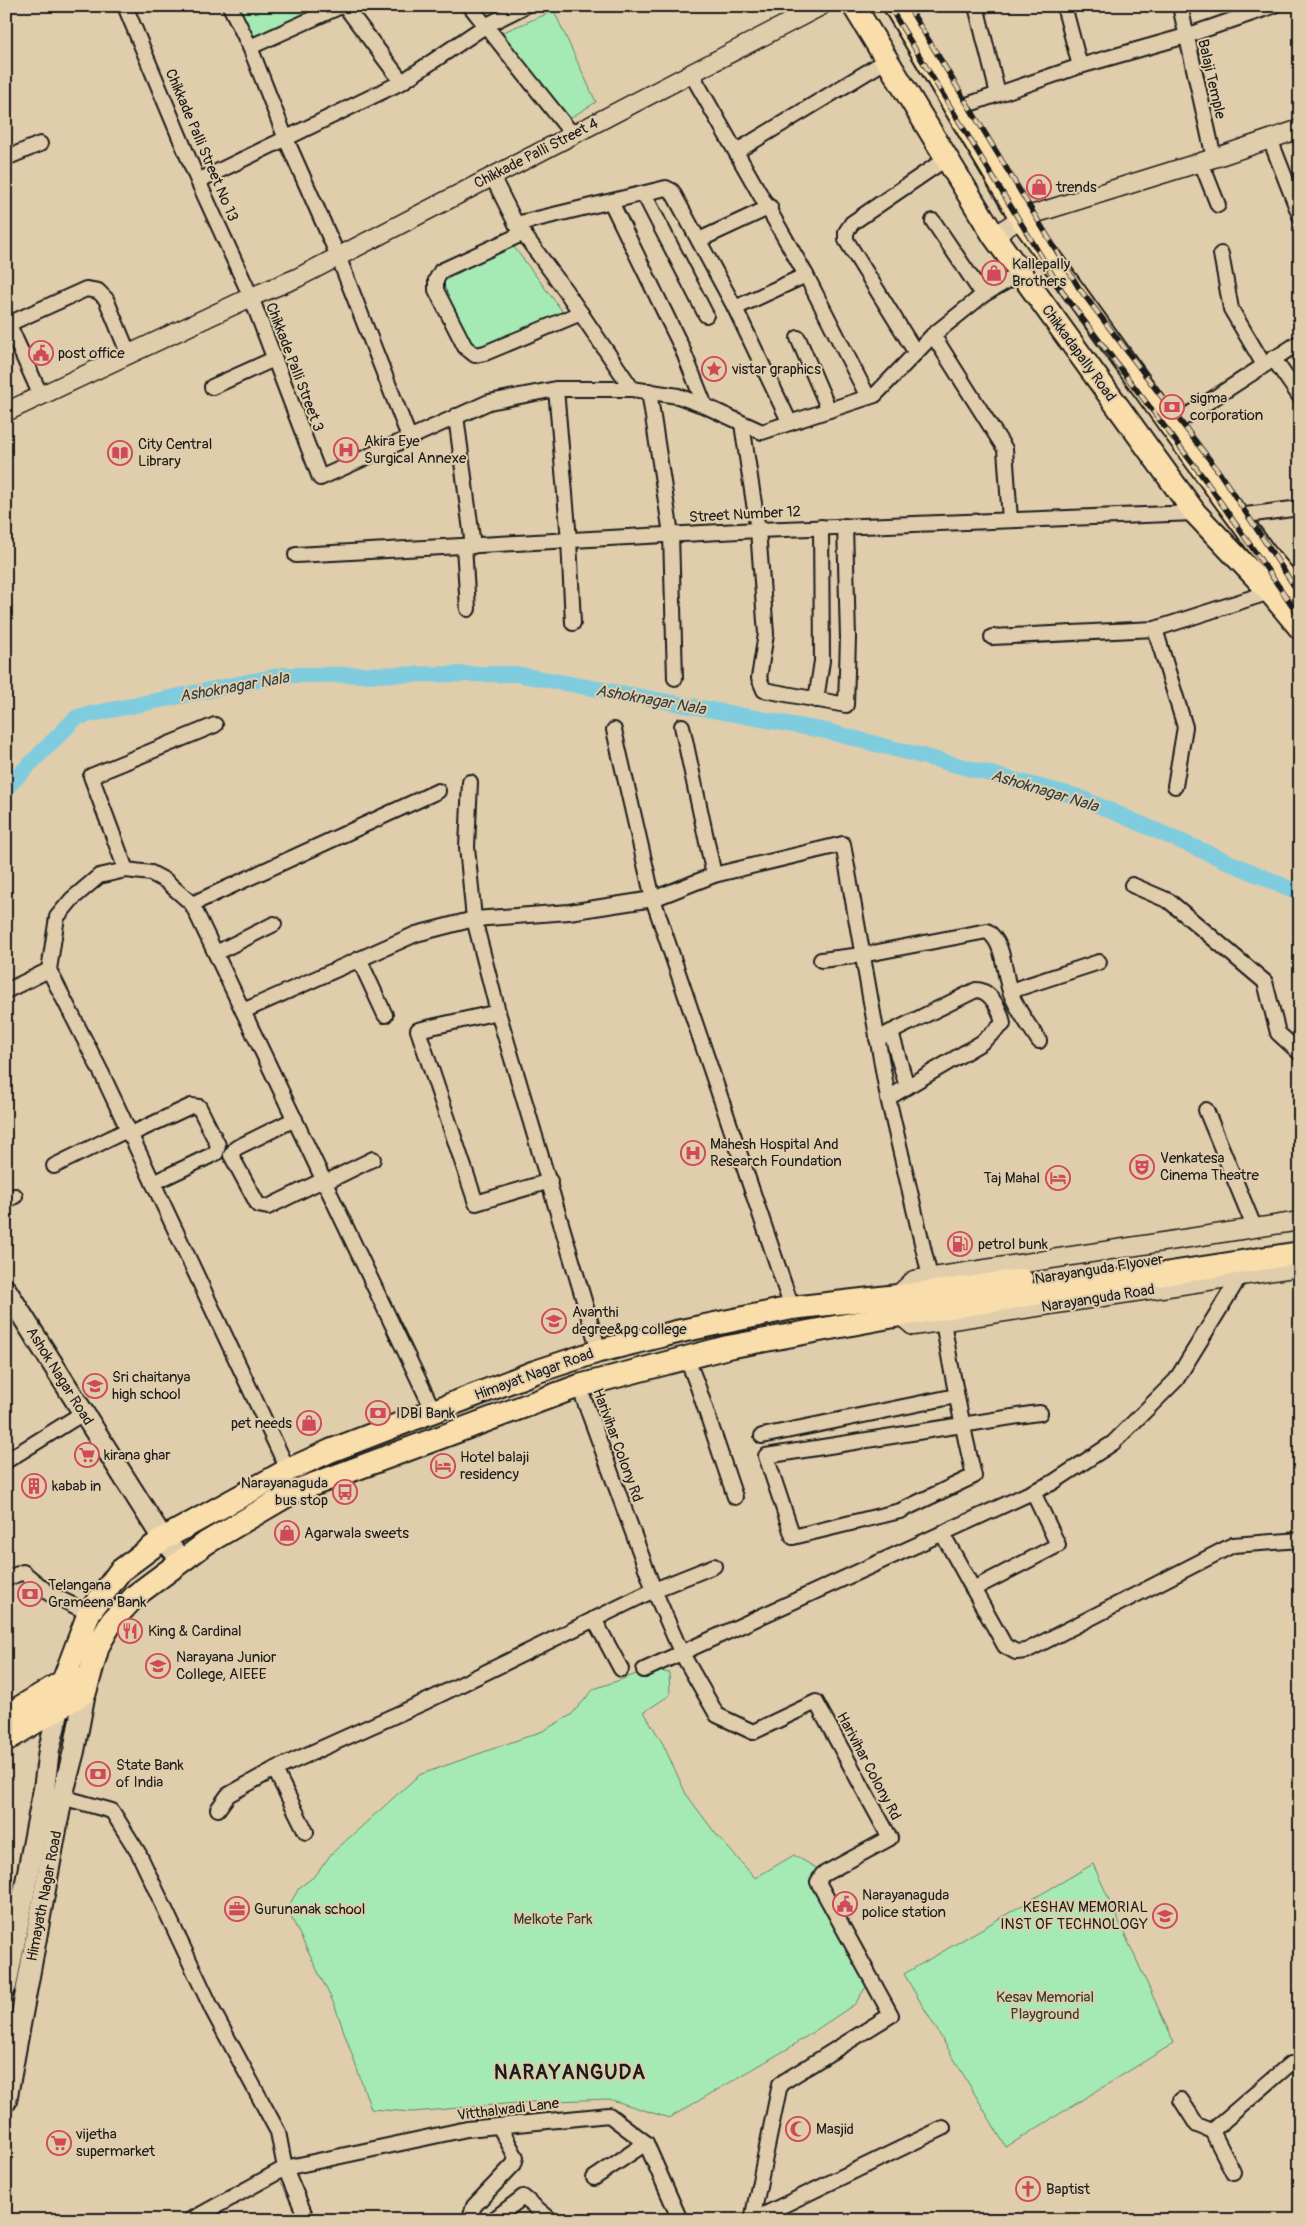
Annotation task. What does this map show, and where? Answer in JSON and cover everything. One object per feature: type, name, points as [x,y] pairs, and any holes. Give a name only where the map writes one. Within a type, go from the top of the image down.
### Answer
[{"type":"main road","name":"Chikkadapally Road","points":[[854,6],[994,236],[1195,513],[1270,592],[1300,628]]},
{"type":"main road","points":[[895,6],[1021,218],[1171,426],[1266,554],[1300,595]]},
{"type":"main road","name":"Narayanguda Flyover","points":[[969,1296],[1300,1238]]},
{"type":"main road","name":"Narayanguda Flyover","points":[[899,1306],[1300,1253]]},
{"type":"main road","name":"Ashok Nagar Road","points":[[6,1290],[163,1539],[183,1561]]},
{"type":"main road","name":"Himayat Nagar Road","points":[[59,1708],[63,1682],[89,1613],[120,1571],[163,1539],[288,1470],[330,1451],[535,1372],[599,1351],[681,1331],[792,1308],[899,1306]]},
{"type":"main road","name":"Himayat Nagar Road","points":[[85,1692],[98,1646],[112,1621],[136,1595],[206,1543],[293,1492],[579,1386],[686,1356],[899,1306]]},
{"type":"main road","points":[[6,1716],[94,1663]]},
{"type":"main road","points":[[6,1740],[85,1692]]},
{"type":"main road","name":"Himayath Nagar Road","points":[[6,2100],[62,1797],[74,1750],[85,1692]]},
{"type":"main road","name":"Himayath Nagar Road","points":[[6,1986],[44,1789],[49,1750],[59,1708]]},
{"type":"street","name":"Chikkade Palli Street No 13","points":[[124,6],[198,181],[251,297]]},
{"type":"street","points":[[230,6],[250,47],[286,139],[338,256],[409,437]]},
{"type":"street","points":[[250,47],[341,6]]},
{"type":"street","points":[[345,6],[402,82]]},
{"type":"street","points":[[470,6],[573,135]]},
{"type":"street","points":[[198,181],[402,82],[485,26],[524,6]]},
{"type":"street","name":"Chikkade Palli Street 4","points":[[6,412],[251,297],[297,278],[821,6]]},
{"type":"street","points":[[976,6],[998,94]]},
{"type":"street","points":[[1064,6],[1080,66]]},
{"type":"street","name":"Balaji Temple","points":[[1180,6],[1207,160],[1218,205]]},
{"type":"street","points":[[955,109],[1080,66],[1186,36],[1273,6]]},
{"type":"street","points":[[737,151],[887,60]]},
{"type":"street","points":[[691,73],[770,207],[868,397]]},
{"type":"street","points":[[994,236],[1021,218],[1207,160],[1300,128]]},
{"type":"street","points":[[1270,139],[1300,216]]},
{"type":"street","points":[[6,158],[40,144]]},
{"type":"street","points":[[916,353],[846,240],[846,232],[852,223],[947,158]]},
{"type":"street","points":[[492,176],[520,229],[581,313],[632,389]]},
{"type":"street","points":[[581,313],[485,353],[475,355],[465,347],[436,290],[436,280],[442,271],[520,229],[666,188],[672,191],[735,308],[790,423]]},
{"type":"street","points":[[644,194],[706,315]]},
{"type":"street","points":[[611,202],[682,348],[705,406]]},
{"type":"street","points":[[699,240],[770,207]]},
{"type":"street","points":[[933,221],[983,295]]},
{"type":"street","points":[[1222,254],[1231,309],[1269,361],[1300,397]]},
{"type":"street","name":"Chikkade Palli Street 3","points":[[251,297],[320,478],[489,402],[556,389],[632,389],[678,396],[762,432],[875,395],[933,335],[983,295],[1021,273]]},
{"type":"street","points":[[735,308],[806,274]]},
{"type":"street","points":[[41,396],[7,322],[86,290],[98,291],[106,299],[129,355]]},
{"type":"street","points":[[933,335],[1004,449],[1010,520]]},
{"type":"street","points":[[798,338],[829,410]]},
{"type":"street","points":[[1171,426],[1300,342]]},
{"type":"street","points":[[212,387],[274,359]]},
{"type":"street","points":[[556,389],[570,540],[573,623]]},
{"type":"street","points":[[649,391],[671,534],[675,678]]},
{"type":"street","points":[[456,416],[468,546],[468,609]]},
{"type":"street","points":[[742,424],[758,530],[766,634],[759,678],[764,690],[846,705],[848,638],[845,526]]},
{"type":"street","points":[[1238,516],[1300,508]]},
{"type":"street","name":"Street Number 12","points":[[296,556],[671,534],[1195,513]]},
{"type":"street","points":[[816,700],[822,661],[821,527]]},
{"type":"street","points":[[992,637],[1155,629],[1270,592]]},
{"type":"street","points":[[1155,629],[1185,727],[1175,786]]},
{"type":"street","points":[[126,870],[91,776],[214,725]]},
{"type":"street","points":[[682,726],[714,875]]},
{"type":"street","points":[[614,730],[653,899],[792,1308]]},
{"type":"street","points":[[470,782],[468,847],[474,919],[498,1012],[599,1351]]},
{"type":"street","points":[[192,904],[438,790]]},
{"type":"street","points":[[243,1012],[416,934],[474,919],[569,912],[653,899],[714,875],[843,844],[888,1098],[930,1277]]},
{"type":"street","points":[[288,1470],[102,1074],[49,970],[57,917],[72,899],[99,876],[126,870],[151,873],[166,881],[192,904],[434,1412]]},
{"type":"street","points":[[1132,886],[1169,901],[1265,982],[1278,1033],[1300,1054]]},
{"type":"street","points":[[216,953],[274,924]]},
{"type":"street","points":[[821,960],[862,955],[987,931],[998,941],[1010,991],[1039,1041]]},
{"type":"street","points":[[359,959],[385,1015]]},
{"type":"street","points":[[1010,991],[1099,962]]},
{"type":"street","points":[[6,991],[49,970]]},
{"type":"street","points":[[877,1039],[976,990],[988,993],[1002,1018],[1003,1024],[999,1029],[980,1043],[888,1098]]},
{"type":"street","points":[[498,1012],[418,1030],[476,1203],[550,1182]]},
{"type":"street","points":[[891,1032],[907,1087]]},
{"type":"street","points":[[54,1166],[191,1106],[199,1107],[218,1145],[216,1153],[153,1183]]},
{"type":"street","points":[[1206,1110],[1255,1229]]},
{"type":"street","points":[[295,1119],[236,1148],[231,1155],[258,1205],[268,1207],[373,1159]]},
{"type":"street","points":[[899,1306],[914,1280],[1300,1221]]},
{"type":"street","name":"Narayanguda Road","points":[[899,1306],[912,1326],[1300,1267]]},
{"type":"street","points":[[644,1670],[1052,1483],[1113,1443],[1176,1380],[1240,1276]]},
{"type":"street","points":[[943,1322],[956,1396],[962,1425],[974,1476],[900,1511],[793,1537],[766,1456],[962,1425],[1040,1413]]},
{"type":"street","points":[[686,1356],[736,1497]]},
{"type":"street","name":"Harivihar Colony Rd","points":[[579,1386],[654,1590],[681,1652],[717,1715],[753,1732],[816,1702],[890,1838],[822,1875],[818,1882],[891,2015],[780,2084],[752,2220]]},
{"type":"street","points":[[762,1436],[956,1396]]},
{"type":"street","points":[[6,1461],[83,1413]]},
{"type":"street","points":[[973,1589],[1058,1545],[1032,1492]]},
{"type":"street","points":[[942,1533],[1005,1646],[1016,1652],[1026,1652],[1233,1544],[1300,1540]]},
{"type":"street","points":[[218,1810],[228,1795],[275,1770],[427,1701],[654,1590],[714,1566]]},
{"type":"street","points":[[6,1579],[24,1572],[50,1594],[89,1613]]},
{"type":"street","points":[[594,1620],[621,1669]]},
{"type":"street","points":[[275,1770],[306,1832]]},
{"type":"street","points":[[62,1797],[112,1811],[139,1854],[213,2011],[278,2132],[284,2168],[306,2220]]},
{"type":"street","points":[[1212,2131],[1290,2064],[1300,2065]]},
{"type":"street","points":[[1181,2100],[1197,2125],[1212,2131],[1233,2172]]},
{"type":"street","name":"Vitthalwadi Lane","points":[[191,2220],[284,2168],[467,2129],[609,2114],[646,2143],[680,2220]]},
{"type":"street","points":[[469,2220],[474,2206],[514,2164],[516,2157],[499,2126]]},
{"type":"street","points":[[752,2220],[943,2128]]},
{"type":"street","points":[[594,2178],[646,2143]]},
{"type":"street","points":[[493,2220],[523,2197],[551,2220]]},
{"type":"green space","points":[[237,6],[322,6],[252,40]]},
{"type":"green space","points":[[554,11],[596,102],[567,120],[501,33]]},
{"type":"green space","points":[[511,243],[566,316],[465,352],[441,283]]},
{"type":"green space","name":"Melkote Park","points":[[651,1669],[669,1673],[670,1695],[644,1712],[663,1744],[686,1794],[715,1833],[755,1878],[794,1855],[818,1869],[869,1982],[855,2004],[789,2048],[669,2118],[609,2099],[529,2102],[412,2112],[371,2109],[335,2006],[287,1909],[299,1888],[316,1875],[331,1854],[419,1775],[543,1731],[571,1715],[594,1689]]},
{"type":"green space","name":"Kesav Memorial Playground","points":[[1093,1864],[1174,2043],[1006,2147],[904,1974]]},
{"type":"waterway","name":"Ashoknagar Nala","points":[[6,788],[77,717],[283,675],[516,674],[826,731],[1079,797],[1300,893]]},
{"type":"railway","points":[[889,6],[1066,297],[1206,481],[1300,617]]},
{"type":"railway","points":[[908,6],[1079,288],[1219,472],[1300,595]]},
{"type":"place","name":"trends","points":[[1039,187]]},
{"type":"place","name":"Kallepally Brothers","points":[[994,273]]},
{"type":"place","name":"post office","points":[[41,353]]},
{"type":"place","name":"vistar graphics","points":[[714,369]]},
{"type":"place","name":"sigma corporation","points":[[1172,407]]},
{"type":"place","name":"Akira Eye Surgical Annexe","points":[[346,450]]},
{"type":"place","name":"City Central Library","points":[[120,453]]},
{"type":"place","name":"Mahesh Hospital And Research Foundation","points":[[693,1153]]},
{"type":"place","name":"Venkatesa Cinema Theatre","points":[[1142,1167]]},
{"type":"place","name":"Taj Mahal","points":[[1058,1178]]},
{"type":"place","name":"petrol bunk","points":[[960,1244]]},
{"type":"place","name":"Avanthi degree&pg college","points":[[554,1321]]},
{"type":"place","name":"Sri chaitanya high school","points":[[95,1386]]},
{"type":"place","name":"IDBI Bank","points":[[378,1413]]},
{"type":"place","name":"pet needs","points":[[309,1423]]},
{"type":"place","name":"kirana ghar","points":[[87,1455]]},
{"type":"place","name":"Hotel balaji residency","points":[[443,1466]]},
{"type":"place","name":"kabab in","points":[[34,1486]]},
{"type":"place","name":"Narayanaguda bus stop","points":[[345,1492]]},
{"type":"place","name":"Agarwala sweets","points":[[287,1533]]},
{"type":"place","name":"Telangana Grameena Bank","points":[[30,1594]]},
{"type":"place","name":"King & Cardinal","points":[[130,1631]]},
{"type":"place","name":"Narayana Junior College, AIEEE","points":[[158,1666]]},
{"type":"place","name":"State Bank of India","points":[[98,1774]]},
{"type":"place","name":"Narayanaguda police station","points":[[845,1904]]},
{"type":"place","name":"Gurunanak school","points":[[237,1909]]},
{"type":"place","name":"KESHAV MEMORIAL INST OF TECHNOLOGY","points":[[1165,1916]]},
{"type":"place","name":"Masjid","points":[[798,2129]]},
{"type":"place","name":"vijetha supermarket","points":[[59,2143]]},
{"type":"place","name":"Baptist","points":[[1028,2189]]},
{"type":"district","name":"NARAYANGUDA","points":[[570,2072]]}]
